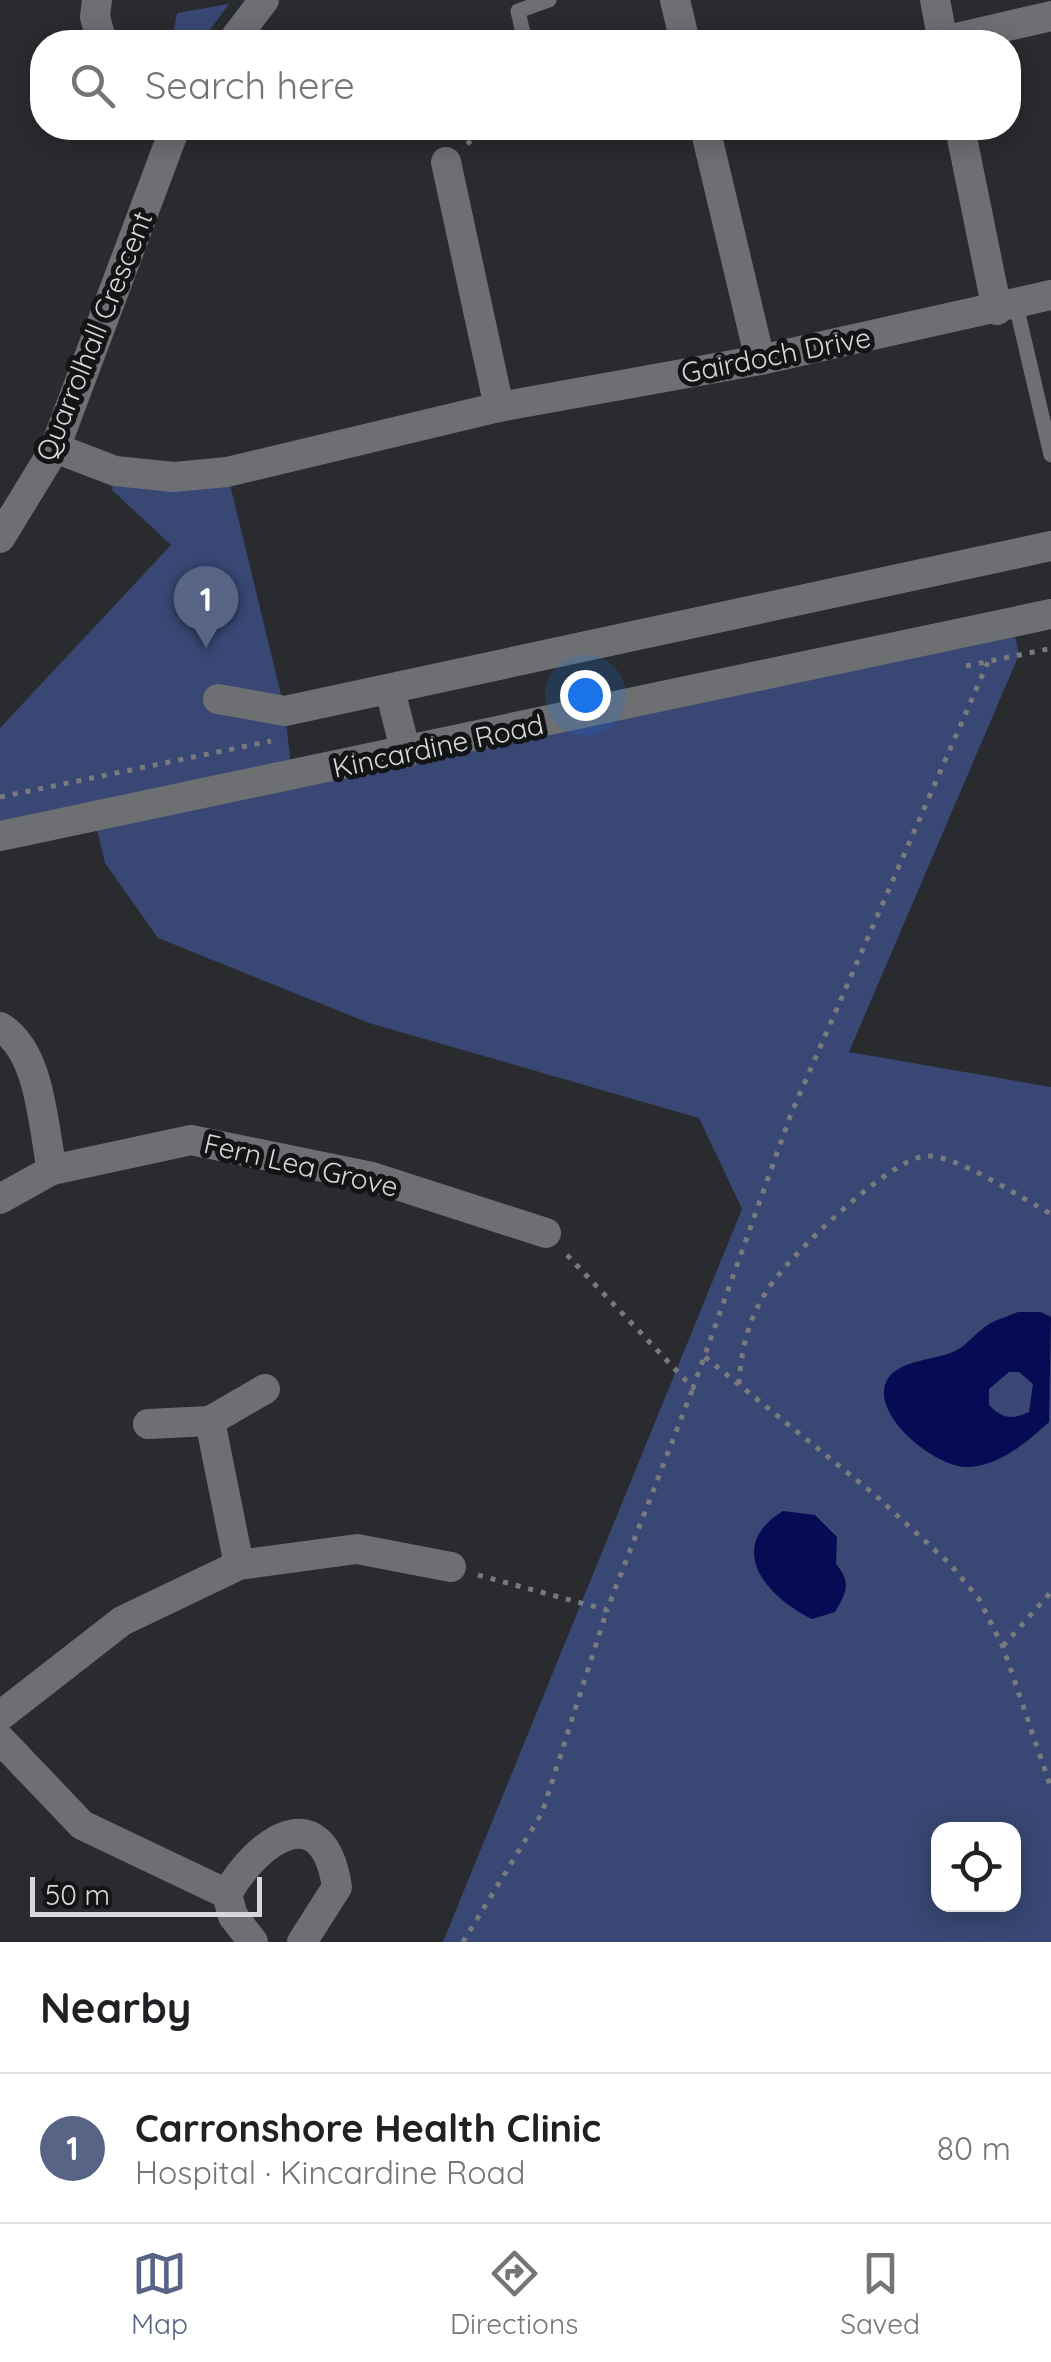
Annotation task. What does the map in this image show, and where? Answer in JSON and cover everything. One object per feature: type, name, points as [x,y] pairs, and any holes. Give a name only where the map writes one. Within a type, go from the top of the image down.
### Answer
[{"type":"street","points":[[97,0],[94,17],[98,30]]},
{"type":"street","points":[[241,30],[264,0]]},
{"type":"street","points":[[675,0],[682,30]]},
{"type":"street","points":[[934,0],[940,30]]},
{"type":"street","points":[[993,30],[1051,16]]},
{"type":"street","name":"Quarrolhall Crescent","points":[[0,538],[55,448],[170,140]]},
{"type":"street","points":[[708,140],[760,360]]},
{"type":"street","points":[[963,140],[1006,307]]},
{"type":"street","points":[[446,162],[499,407]]},
{"type":"street","name":"Gairdoch Drive","points":[[55,448],[115,471],[174,477],[210,474],[499,407],[760,360],[1051,295]]},
{"type":"street","points":[[218,700],[285,711],[1051,546]]},
{"type":"street","name":"Kincardine Road","points":[[0,836],[1051,614]]},
{"type":"street","points":[[390,690],[406,753]]},
{"type":"street","points":[[0,1027],[13,1035],[28,1059],[52,1170]]},
{"type":"street","name":"Fern Lea Grove","points":[[0,1199],[52,1170],[191,1140],[372,1177],[546,1233]]},
{"type":"street","points":[[148,1424],[210,1420],[265,1389]]},
{"type":"street","points":[[210,1420],[239,1565]]},
{"type":"street","points":[[0,1716],[122,1621],[239,1565],[357,1549],[451,1567]]},
{"type":"street","points":[[0,1740],[82,1826],[227,1894]]},
{"type":"street","points":[[253,1942],[233,1916],[227,1894],[238,1874],[271,1839],[296,1833],[320,1844],[333,1860],[337,1887],[302,1942]]},
{"type":"lane","points":[[522,30],[518,11],[549,0]]},
{"type":"lane","points":[[1006,307],[1051,454]]},
{"type":"path","points":[[463,1942],[542,1812],[607,1610],[705,1357],[791,1114],[988,662]]},
{"type":"path","points":[[0,797],[288,738],[285,711]]},
{"type":"path","points":[[740,1384],[741,1346],[768,1289],[824,1226],[901,1164],[927,1156],[950,1162],[1051,1214]]},
{"type":"path","points":[[546,1233],[693,1388]]},
{"type":"path","points":[[705,1357],[950,1564],[979,1598],[1003,1647],[1051,1788]]},
{"type":"path","points":[[451,1567],[607,1610]]},
{"type":"path","points":[[1003,1647],[1051,1592]]},
{"type":"shaded area","points":[[229,4],[210,30],[174,30],[177,13]]},
{"type":"shaded area","points":[[115,471],[227,472],[285,711],[292,776],[1012,622],[1019,655],[849,1052],[1051,1087],[1051,1942],[443,1942],[742,1209],[699,1118],[369,1023],[158,938],[105,863],[94,817],[0,835],[0,728],[171,545],[112,490]]},
{"type":"shaded area","points":[[1018,1312],[1041,1312],[1051,1317],[1049,1422],[1003,1457],[982,1465],[956,1465],[923,1449],[886,1406],[884,1391],[889,1377],[910,1364],[953,1352],[989,1324]],"holes":[[[1009,1372],[1019,1372],[1033,1384],[1029,1412],[1012,1417],[1003,1415],[989,1405],[989,1389]]]},
{"type":"shaded area","points":[[783,1511],[815,1515],[837,1537],[836,1564],[846,1588],[835,1612],[812,1619],[795,1610],[767,1585],[758,1570],[756,1540],[765,1525]]},
{"type":"place","name":"Carronshore Health Clinic","points":[[206,648]]}]
